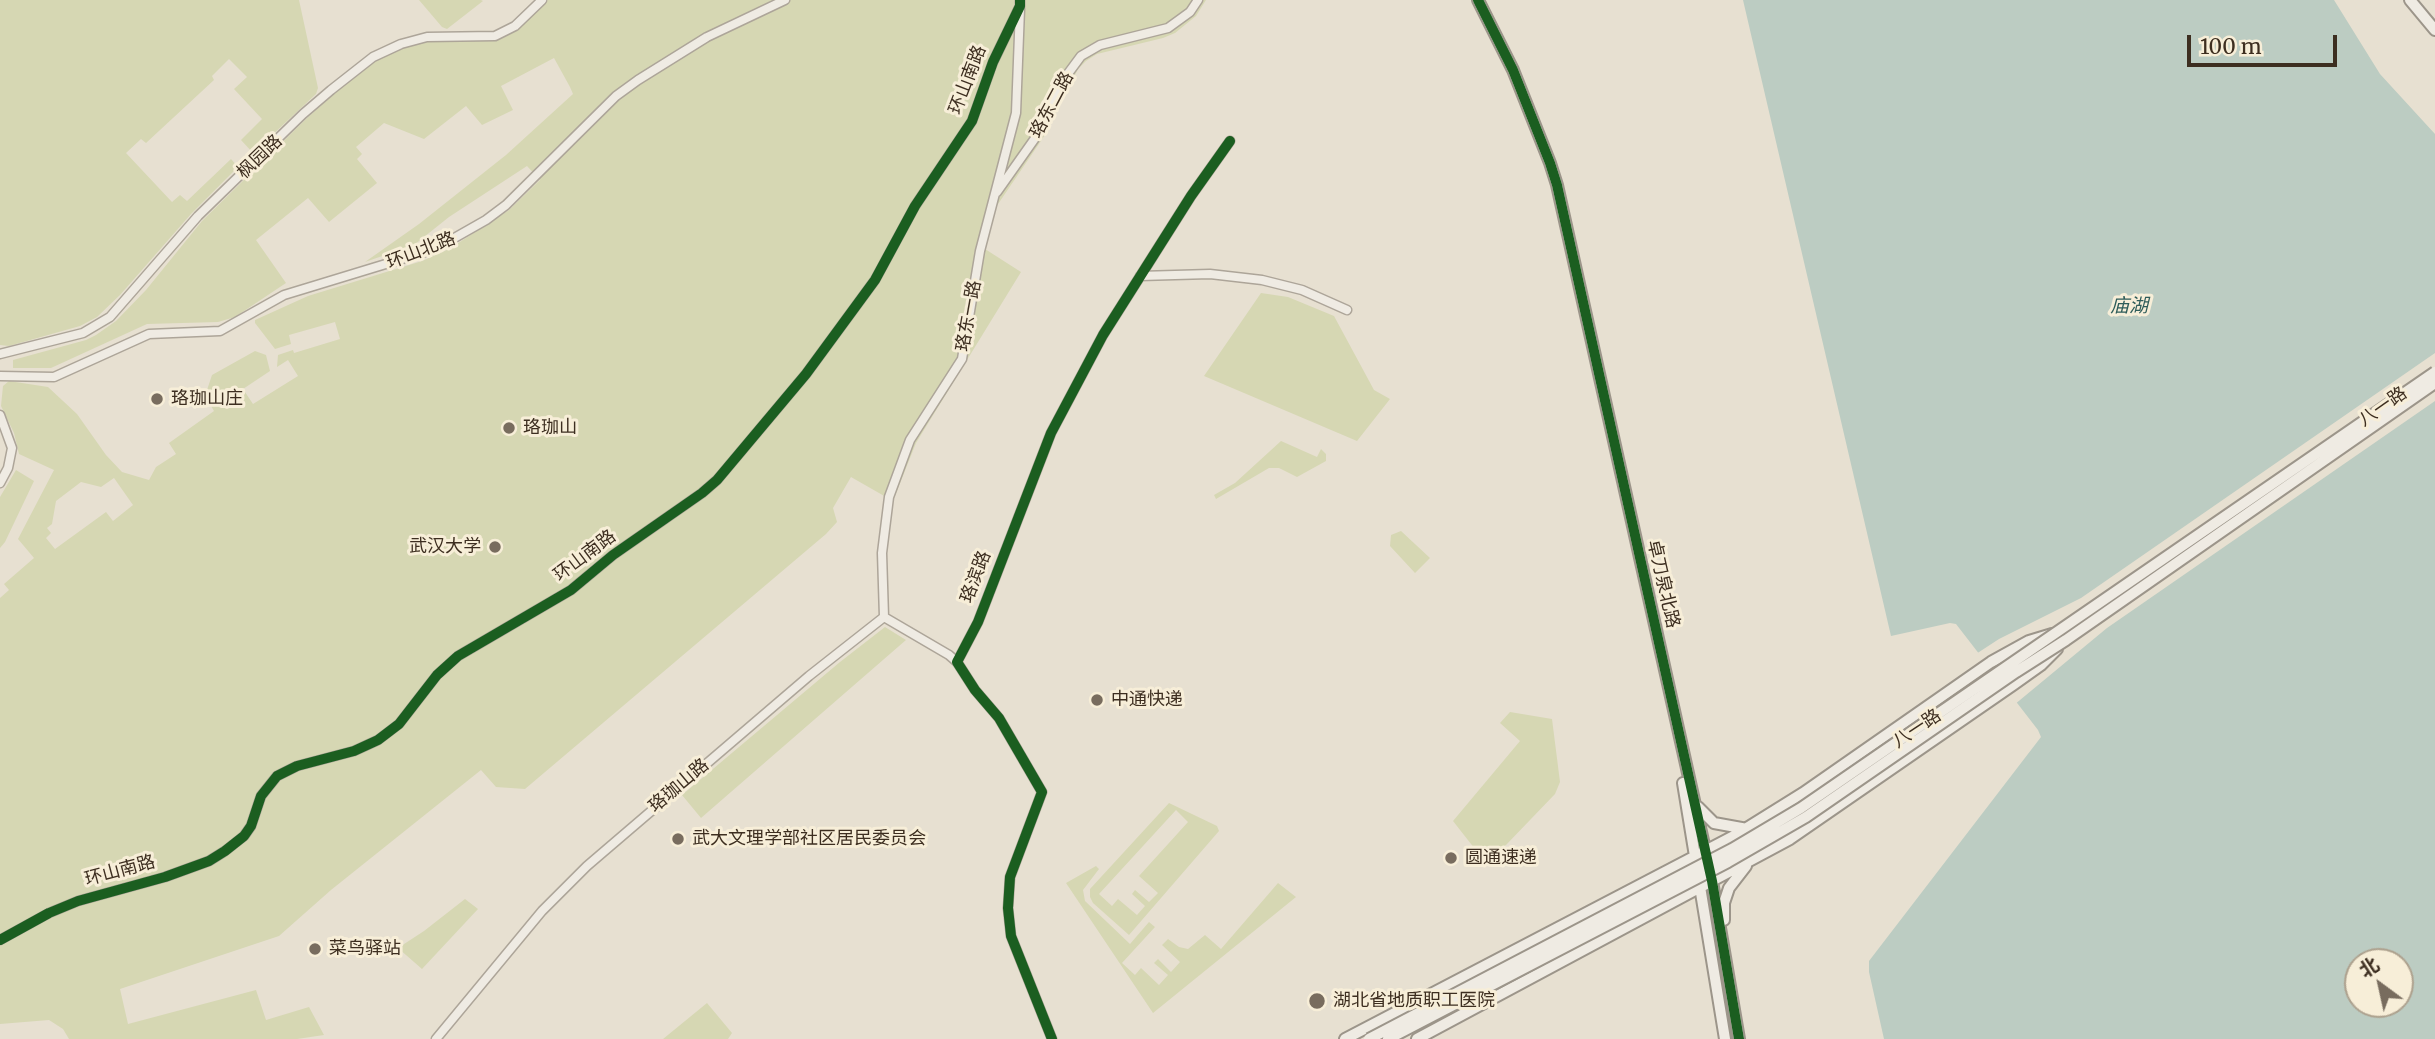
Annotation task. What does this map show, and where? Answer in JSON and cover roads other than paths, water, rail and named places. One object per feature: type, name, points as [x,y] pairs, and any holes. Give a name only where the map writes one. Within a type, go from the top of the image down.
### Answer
[{"type":"main road","name":"卓刀泉北路","points":[[1478,0],[1513,70],[1550,163],[1567,225],[1695,804],[1700,887],[1725,1039]]},
{"type":"main road","points":[[2410,0],[2435,30]]},
{"type":"main road","name":"卓刀泉北路","points":[[1540,139],[1700,855],[1712,881],[1739,1039]]},
{"type":"main road","name":"八一路","points":[[1388,1039],[1783,832],[2435,372]]},
{"type":"main road","name":"八一路","points":[[1369,1039],[1732,849],[1812,800],[2063,636],[2435,383]]},
{"type":"main road","points":[[1345,1039],[1747,829],[1991,662],[2029,641],[2063,636]]},
{"type":"main road","points":[[1418,1039],[1776,848],[2041,665],[2063,636]]},
{"type":"main road","points":[[1695,804],[1714,823],[1747,829]]},
{"type":"main road","points":[[1725,951],[1726,896],[1736,877],[1749,862]]},
{"type":"main road","points":[[1528,942],[1543,972]]},
{"type":"street","name":"枫园路","points":[[0,354],[83,333],[110,317],[198,216],[319,100],[373,57],[401,44],[427,37],[495,36],[515,26],[542,0]]},
{"type":"street","name":"环山北路","points":[[0,376],[54,377],[149,334],[220,331],[284,295],[435,249],[486,220],[506,205],[616,96],[638,80],[707,37],[785,0]]},
{"type":"street","name":"珞东二路","points":[[994,196],[1038,134],[1064,79],[1081,56],[1100,45],[1168,28],[1190,12],[1198,0]]},
{"type":"street","name":"珞东一路","points":[[884,617],[882,553],[889,497],[910,440],[962,359],[980,251],[1016,113],[1020,3]]},
{"type":"street","name":"环山南路","points":[[0,940],[49,913],[78,901],[165,877],[209,861],[225,851],[244,836],[251,826],[261,796],[277,776],[297,766],[354,751],[378,740],[399,724],[437,675],[458,656],[571,590],[614,555],[718,480],[806,374],[875,280],[915,206],[972,121],[993,62],[1020,3]]},
{"type":"street","name":"珞滨路","points":[[957,662],[978,622],[1051,433],[1103,334],[1191,196],[1230,141]]},
{"type":"street","points":[[1140,276],[1210,274],[1262,280],[1294,288],[1346,310]]},
{"type":"street","points":[[0,415],[12,448],[9,468],[0,483]]},
{"type":"street","points":[[884,617],[957,662],[975,690],[999,718],[1042,792],[1010,877],[1008,908],[1011,936],[1052,1039]]},
{"type":"street","name":"珞珈山路","points":[[436,1039],[542,911],[587,866],[824,664],[884,617]]},
{"type":"water","name":"庙湖","points":[[1743,0],[2334,0],[2380,74],[2435,134],[2435,1039],[1884,1039],[1869,961],[2041,737],[1956,624],[1891,636]]},
{"type":"place","name":"珞珈山庄","points":[[157,399]]},
{"type":"place","name":"珞珈山","points":[[509,428]]},
{"type":"place","name":"武汉大学","points":[[495,547]]},
{"type":"place","name":"中通快递","points":[[1097,700]]},
{"type":"place","name":"武大文理学部社区居民委员会","points":[[678,839]]},
{"type":"place","name":"圆通速递","points":[[1451,858]]},
{"type":"place","name":"菜鸟驿站","points":[[315,949]]},
{"type":"place","name":"湖北省地质职工医院","points":[[1317,1001]]}]
